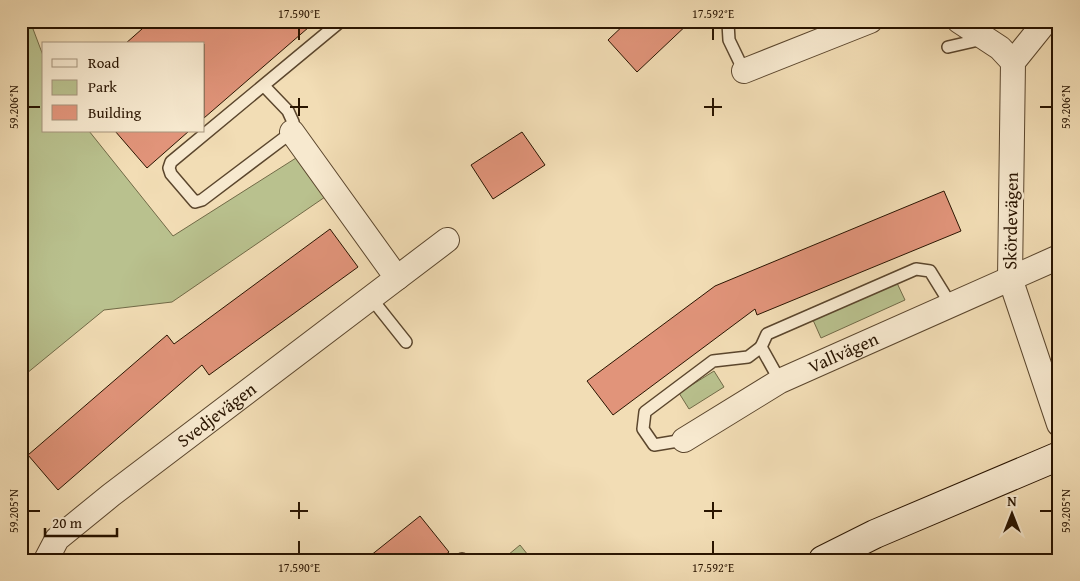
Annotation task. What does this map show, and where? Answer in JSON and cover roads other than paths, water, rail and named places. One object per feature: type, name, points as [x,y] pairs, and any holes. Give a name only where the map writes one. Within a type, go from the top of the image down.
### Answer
[{"type":"street","points":[[744,71],[870,21]]},
{"type":"street","points":[[959,21],[987,38],[1013,62],[1046,21]]},
{"type":"street","name":"Skördevägen","points":[[1013,62],[1010,278],[1059,424]]},
{"type":"street","points":[[292,132],[397,278]]},
{"type":"street","name":"Svedjevägen","points":[[46,560],[57,539],[111,495],[447,240]]},
{"type":"street","name":"Vallvägen","points":[[684,440],[780,381],[1059,257]]},
{"type":"street","points":[[823,560],[875,534],[1059,456]]},
{"type":"lane","points":[[264,86],[288,111],[293,122],[292,132],[202,200],[195,202],[171,174],[169,168],[171,162],[341,21]]},
{"type":"lane","points":[[730,21],[728,23],[730,40],[744,71]]},
{"type":"lane","points":[[948,47],[987,38]]},
{"type":"lane","points":[[684,440],[654,444],[643,429],[645,412],[713,361],[748,357],[761,347],[767,334],[916,268],[930,271],[951,305]]},
{"type":"lane","points":[[371,298],[406,342]]},
{"type":"lane","points":[[761,347],[780,381]]}]
